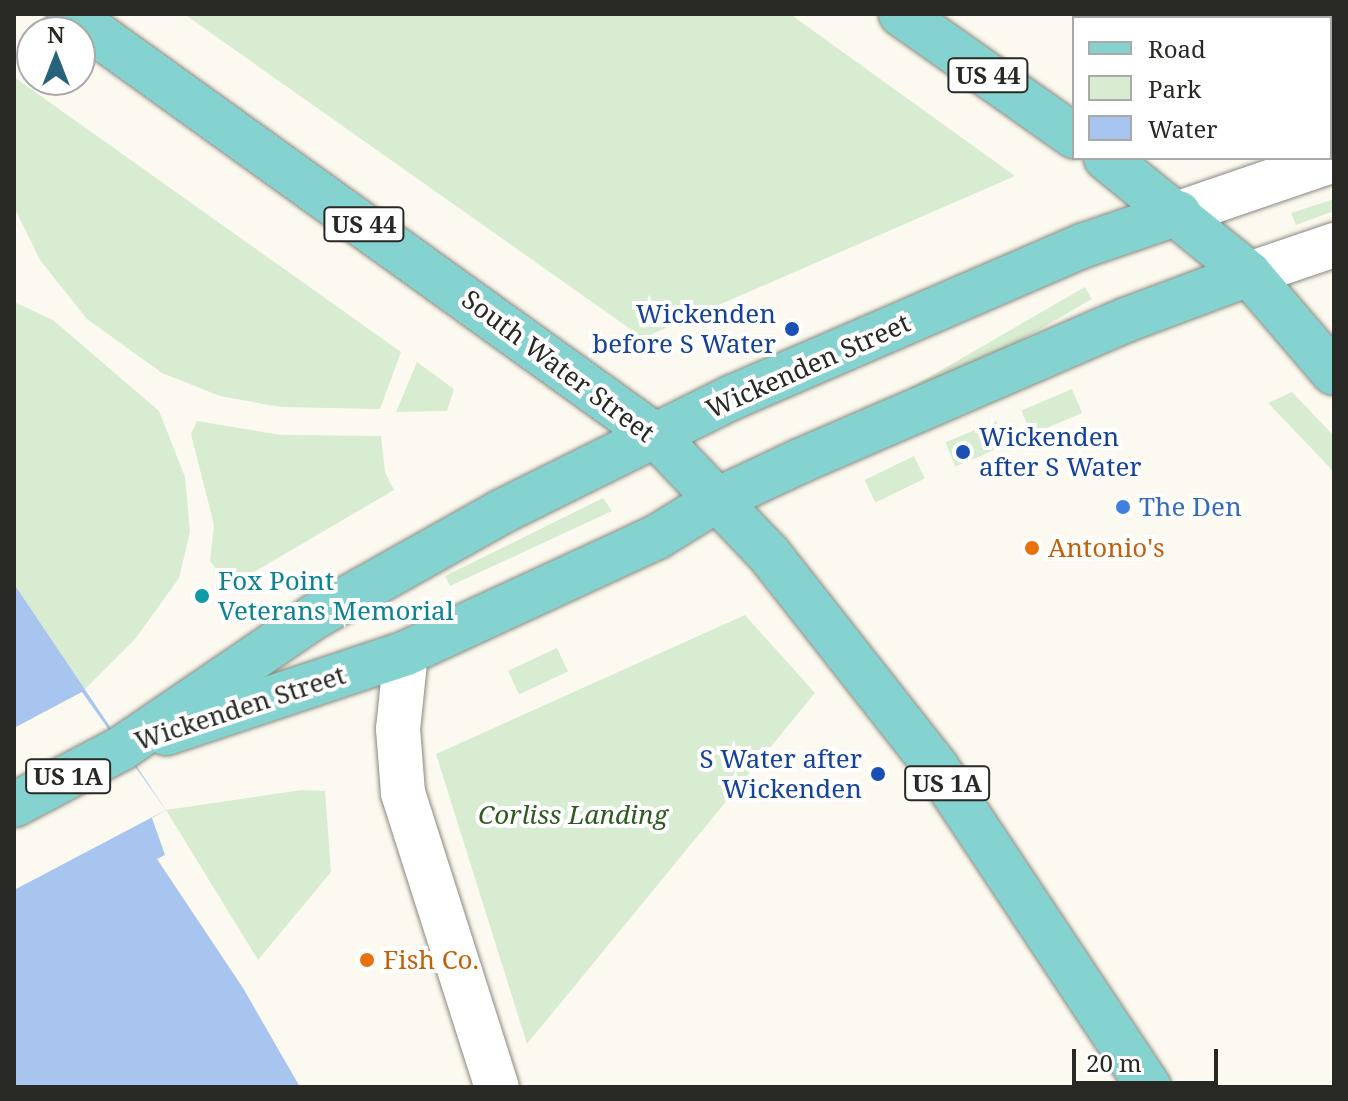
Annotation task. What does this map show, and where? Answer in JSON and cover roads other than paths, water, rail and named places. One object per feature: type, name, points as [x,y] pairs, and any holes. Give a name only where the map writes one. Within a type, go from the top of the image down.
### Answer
[{"type":"main road","name":"South Water Street","points":[[69,14],[656,436],[768,553],[937,768],[1149,1087]]},
{"type":"main road","name":"US 44","points":[[901,14],[1072,135]]},
{"type":"main road","points":[[1109,160],[1179,213],[1249,274],[1334,373]]},
{"type":"main road","name":"Wickenden Street","points":[[122,748],[314,617],[501,512],[733,397],[1082,246],[1179,213]]},
{"type":"main road","name":"Wickenden Street","points":[[122,748],[406,653],[657,537],[715,501],[1126,320],[1249,274]]},
{"type":"main road","name":"US 1A","points":[[14,805],[122,748]]},
{"type":"street","name":"Wickenden Street","points":[[1179,213],[1334,160]]},
{"type":"street","name":"Wickenden Street","points":[[1249,274],[1334,245]]},
{"type":"street","points":[[406,653],[398,729],[403,793],[497,1087]]},
{"type":"water","points":[[14,584],[166,810],[152,818],[165,855],[157,859],[243,988],[300,1087],[14,1087]]},
{"type":"place","name":"Wickenden before S Water","points":[[792,329]]},
{"type":"place","name":"Wickenden after S Water","points":[[963,452]]},
{"type":"place","name":"The Den","points":[[1123,507]]},
{"type":"place","name":"Antonio's","points":[[1032,548]]},
{"type":"place","name":"Fox Point Veterans Memorial","points":[[202,596]]},
{"type":"place","name":"S Water after Wickenden","points":[[878,774]]},
{"type":"place","name":"Fish Co.","points":[[367,960]]},
{"type":"park label","name":"Corliss Landing","points":[[573,815]]}]
